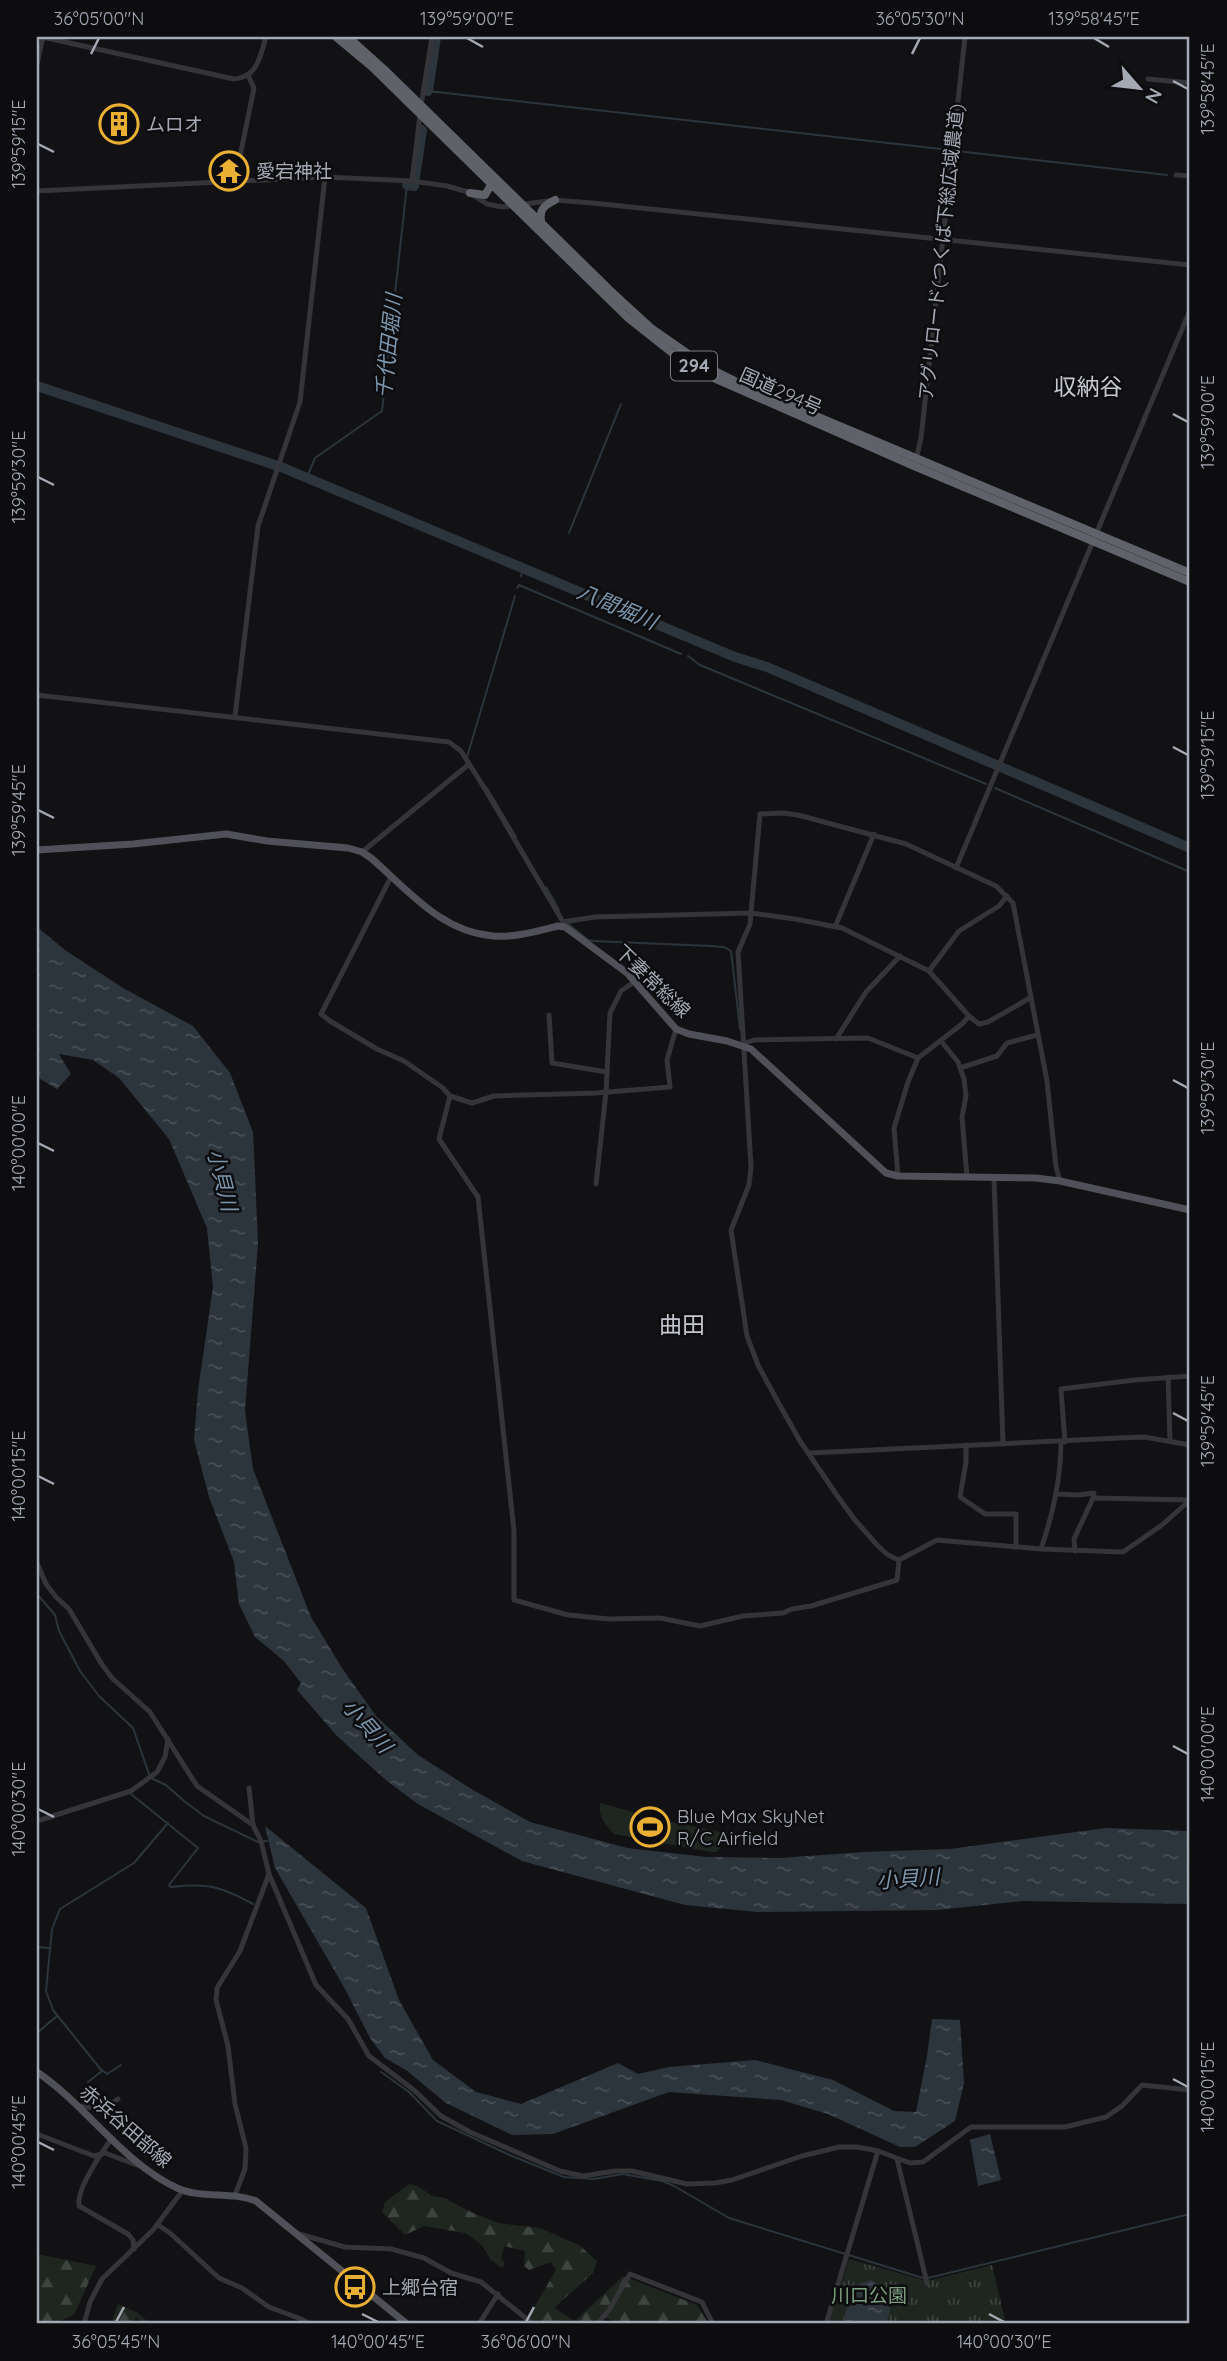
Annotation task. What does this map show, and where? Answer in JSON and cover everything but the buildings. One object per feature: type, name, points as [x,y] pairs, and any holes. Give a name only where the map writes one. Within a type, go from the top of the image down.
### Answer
[{"type":"highway","name":"国道294号","points":[[336,37],[421,110],[652,328],[707,367],[915,462]]},
{"type":"highway","name":"国道294号","points":[[348,37],[421,110],[491,186],[627,317],[675,355],[716,379],[1095,538],[1190,582]]},
{"type":"highway","points":[[470,193],[485,194],[491,186]]},
{"type":"highway","points":[[541,221],[541,211],[555,200]]},
{"type":"highway","name":"国道294号","points":[[1095,538],[1190,573]]},
{"type":"main road","points":[[37,850],[133,844],[226,834],[267,841],[348,848],[362,852],[437,917],[481,934],[506,936],[563,924]]},
{"type":"main road","name":"下妻常総線","points":[[563,924],[627,973],[676,1029],[744,1044],[876,1165],[886,1173],[898,1176]]},
{"type":"main road","points":[[898,1176],[1060,1181],[1190,1210]]},
{"type":"main road","name":"赤浜谷田部線","points":[[37,2072],[145,2168],[183,2190],[235,2195],[256,2201],[407,2324]]},
{"type":"street","points":[[37,64],[42,37],[225,78],[241,79],[258,63],[266,37]]},
{"type":"street","points":[[412,181],[432,37]]},
{"type":"street","name":"アグリロード(つくば下総広域農道)","points":[[915,462],[921,438],[965,37]]},
{"type":"street","points":[[235,181],[254,88],[248,75]]},
{"type":"street","points":[[1147,79],[1190,83]]},
{"type":"street","points":[[1176,175],[1190,176]]},
{"type":"street","points":[[37,191],[325,177],[412,181],[447,186],[470,193],[494,206],[513,207],[555,200],[592,202],[1190,265]]},
{"type":"street","points":[[235,716],[258,526],[300,402],[325,177]]},
{"type":"street","points":[[956,868],[1190,310]]},
{"type":"street","points":[[37,695],[449,742],[461,751],[503,817],[519,850],[563,924],[594,917],[751,913],[835,927],[900,956],[929,971],[979,1024],[988,1022],[1030,998]]},
{"type":"street","points":[[362,852],[468,765]]},
{"type":"street","points":[[899,1560],[888,1555],[855,1520],[800,1441],[758,1365],[747,1336],[741,1306],[731,1230],[749,1185],[751,1167],[738,952],[750,924],[760,814],[798,815],[906,844],[996,886],[1013,903],[1047,1081],[1056,1167],[1060,1181]]},
{"type":"street","points":[[835,927],[874,834]]},
{"type":"street","points":[[391,877],[321,1014],[377,1049],[404,1061],[443,1088],[450,1096],[472,1103],[494,1096],[670,1087],[667,1060],[676,1029]]},
{"type":"street","points":[[929,971],[960,931],[999,906],[1007,896]]},
{"type":"street","points":[[836,1039],[866,992],[900,956]]},
{"type":"street","points":[[596,1184],[606,1092],[610,1013],[621,991],[634,982]]},
{"type":"street","points":[[549,1016],[552,1063],[607,1072]]},
{"type":"street","points":[[898,1176],[894,1128],[918,1058],[942,1041],[969,1016]]},
{"type":"street","points":[[960,1068],[997,1056],[1007,1043],[1037,1035]]},
{"type":"street","points":[[744,1044],[754,1040],[868,1038],[918,1058]]},
{"type":"street","points":[[942,1041],[960,1068],[966,1096],[962,1117],[967,1177]]},
{"type":"street","points":[[450,1096],[439,1139],[478,1197],[514,1531],[514,1600],[568,1615],[609,1619],[660,1618],[700,1626],[743,1616],[783,1613],[897,1580],[899,1560]]},
{"type":"street","points":[[994,1178],[1003,1444]]},
{"type":"street","points":[[1041,1549],[1057,1494],[1063,1442],[1061,1389],[1190,1376]]},
{"type":"street","points":[[1168,1377],[1170,1441]]},
{"type":"street","points":[[809,1453],[1144,1437],[1190,1445]]},
{"type":"street","points":[[966,1445],[960,1497],[985,1514],[1016,1514],[1016,1547]]},
{"type":"street","points":[[1057,1494],[1078,1496],[1094,1493],[1074,1539],[1075,1551]]},
{"type":"street","points":[[1093,1498],[1190,1500]]},
{"type":"street","points":[[899,1560],[937,1540],[1041,1549],[1123,1552],[1163,1525],[1190,1500]]},
{"type":"street","points":[[37,1563],[46,1584],[69,1609],[112,1678],[149,1712],[197,1786],[253,1825]]},
{"type":"street","points":[[37,1821],[131,1791],[157,1772],[165,1757],[168,1739]]},
{"type":"street","points":[[249,1788],[253,1825],[261,1841],[268,1874],[316,1985],[348,2019],[369,2056],[414,2090],[441,2116],[470,2132],[560,2171],[583,2176],[632,2171],[687,2184],[732,2180],[778,2163],[839,2147],[858,2147],[878,2151],[897,2160],[923,2162],[971,2127],[1065,2127],[1106,2117],[1122,2106],[1142,2085],[1190,2090]]},
{"type":"street","points":[[235,2195],[246,2169],[246,2148],[235,2104],[228,2046],[216,2000],[217,1988],[240,1951],[268,1874]]},
{"type":"street","points":[[78,2106],[104,2109],[118,2099]]},
{"type":"street","points":[[37,2134],[94,2156],[105,2153],[145,2168]]},
{"type":"street","points":[[112,2138],[78,2199],[79,2206],[128,2234],[133,2240],[134,2249]]},
{"type":"street","points":[[826,2324],[878,2151]]},
{"type":"street","points":[[897,2160],[927,2283]]},
{"type":"street","points":[[84,2324],[90,2302],[102,2279],[158,2225],[183,2190]]},
{"type":"street","points":[[158,2225],[219,2278],[242,2288],[269,2307],[310,2324]]},
{"type":"street","points":[[299,2234],[345,2247],[408,2252],[451,2273],[481,2283],[533,2324]]},
{"type":"street","points":[[597,2324],[630,2274],[702,2302],[713,2324]]},
{"type":"street","points":[[479,2324],[498,2294]]},
{"type":"green space","name":"Blue Max SkyNet R/C Airfield","points":[[600,1803],[721,1832],[720,1848],[717,1852],[710,1852],[614,1834],[601,1816]]},
{"type":"green space","points":[[409,2184],[498,2223],[540,2228],[579,2245],[597,2261],[593,2273],[554,2308],[575,2321],[623,2276],[697,2305],[709,2324],[621,2324],[600,2316],[593,2324],[530,2324],[529,2316],[556,2270],[551,2262],[529,2270],[524,2266],[525,2251],[504,2246],[501,2259],[505,2263],[502,2268],[491,2260],[482,2245],[465,2233],[424,2226],[405,2235],[382,2212],[385,2202]]},
{"type":"green space","points":[[37,2254],[96,2266],[74,2315],[53,2324],[37,2324]]},
{"type":"green space","name":"川口公園","points":[[849,2259],[927,2281],[992,2265],[1006,2324],[828,2324]]},
{"type":"green space","points":[[118,2304],[138,2313],[150,2324],[142,2324],[136,2317],[133,2324],[111,2324]]},
{"type":"water","name":"小貝川","points":[[37,927],[65,950],[123,988],[193,1026],[230,1073],[253,1132],[258,1243],[245,1411],[253,1469],[311,1617],[376,1716],[418,1755],[530,1822],[627,1848],[706,1857],[780,1858],[950,1849],[1106,1828],[1190,1831],[1190,1904],[1022,1901],[937,1910],[757,1912],[685,1905],[522,1861],[418,1804],[387,1781],[337,1736],[297,1690],[301,1683],[284,1661],[255,1637],[239,1604],[234,1562],[209,1497],[194,1440],[198,1390],[213,1287],[207,1228],[169,1139],[119,1078],[93,1060],[59,1054],[71,1074],[57,1089],[37,1077]]},
{"type":"water","points":[[265,1826],[366,1908],[399,2000],[433,2060],[476,2092],[521,2104],[618,2063],[638,2074],[669,2067],[755,2060],[833,2080],[894,2111],[916,2112],[932,2019],[960,2020],[964,2083],[955,2121],[915,2147],[900,2147],[828,2114],[781,2100],[669,2092],[553,2134],[512,2135],[446,2103],[406,2070],[385,2058],[370,2038],[275,1868]]},
{"type":"water","points":[[990,2134],[1001,2180],[978,2186],[970,2140]]},
{"type":"water","points":[[871,2280],[884,2289],[890,2298],[890,2310],[885,2324],[843,2324],[849,2300],[858,2284]]},
{"type":"waterway","name":"千代田堀川","points":[[428,91],[436,37]]},
{"type":"waterway","points":[[428,91],[950,150]]},
{"type":"waterway","name":"千代田堀川","points":[[415,177],[422,130]]},
{"type":"waterway","points":[[956,151],[1167,175]]},
{"type":"waterway","name":"千代田堀川","points":[[307,477],[315,458],[382,411],[407,185]]},
{"type":"waterway","name":"千代田堀川","points":[[407,185],[414,186]]},
{"type":"waterway","name":"八間堀川","points":[[37,386],[281,467],[735,657],[767,667],[1190,848]]},
{"type":"waterway","points":[[569,533],[621,404]]},
{"type":"waterway","name":"八間堀川","points":[[521,576],[524,567]]},
{"type":"waterway","points":[[517,588],[519,585],[681,654]]},
{"type":"waterway","points":[[467,757],[515,596]]},
{"type":"waterway","points":[[688,656],[700,665],[986,784]]},
{"type":"waterway","points":[[487,788],[516,837]]},
{"type":"waterway","points":[[995,788],[1190,872]]},
{"type":"waterway","points":[[546,887],[559,910]]},
{"type":"waterway","points":[[567,923],[593,941],[711,946],[724,947],[731,951],[740,1029]]},
{"type":"waterway","points":[[37,1594],[55,1615],[59,1631],[80,1671],[99,1696],[133,1728],[153,1779],[166,1785],[204,1816],[258,1842],[267,1841]]},
{"type":"waterway","points":[[131,1794],[198,1848],[169,1885],[171,1887],[213,1887],[253,1904]]},
{"type":"waterway","points":[[88,2082],[102,2071],[53,2010],[46,1991],[52,1929],[60,1909],[134,1863],[168,1823]]},
{"type":"waterway","points":[[37,1947],[50,1948]]},
{"type":"waterway","points":[[37,2033],[57,2016]]},
{"type":"waterway","points":[[102,2070],[107,2074],[121,2065]]},
{"type":"waterway","points":[[381,2072],[409,2092],[437,2121],[564,2177],[594,2179],[623,2174],[662,2181],[729,2218],[923,2278]]},
{"type":"waterway","points":[[928,2278],[1190,2214]]},
{"type":"place","name":"ムロオ","points":[[119,124]]},
{"type":"place","name":"愛宕神社","points":[[229,171]]},
{"type":"place","name":"Blue Max SkyNet R/C Airfield","points":[[650,1827]]},
{"type":"place","name":"上郷台宿","points":[[355,2287]]},
{"type":"district","name":"収納谷","points":[[1088,387]]},
{"type":"district","name":"曲田","points":[[682,1325]]}]
